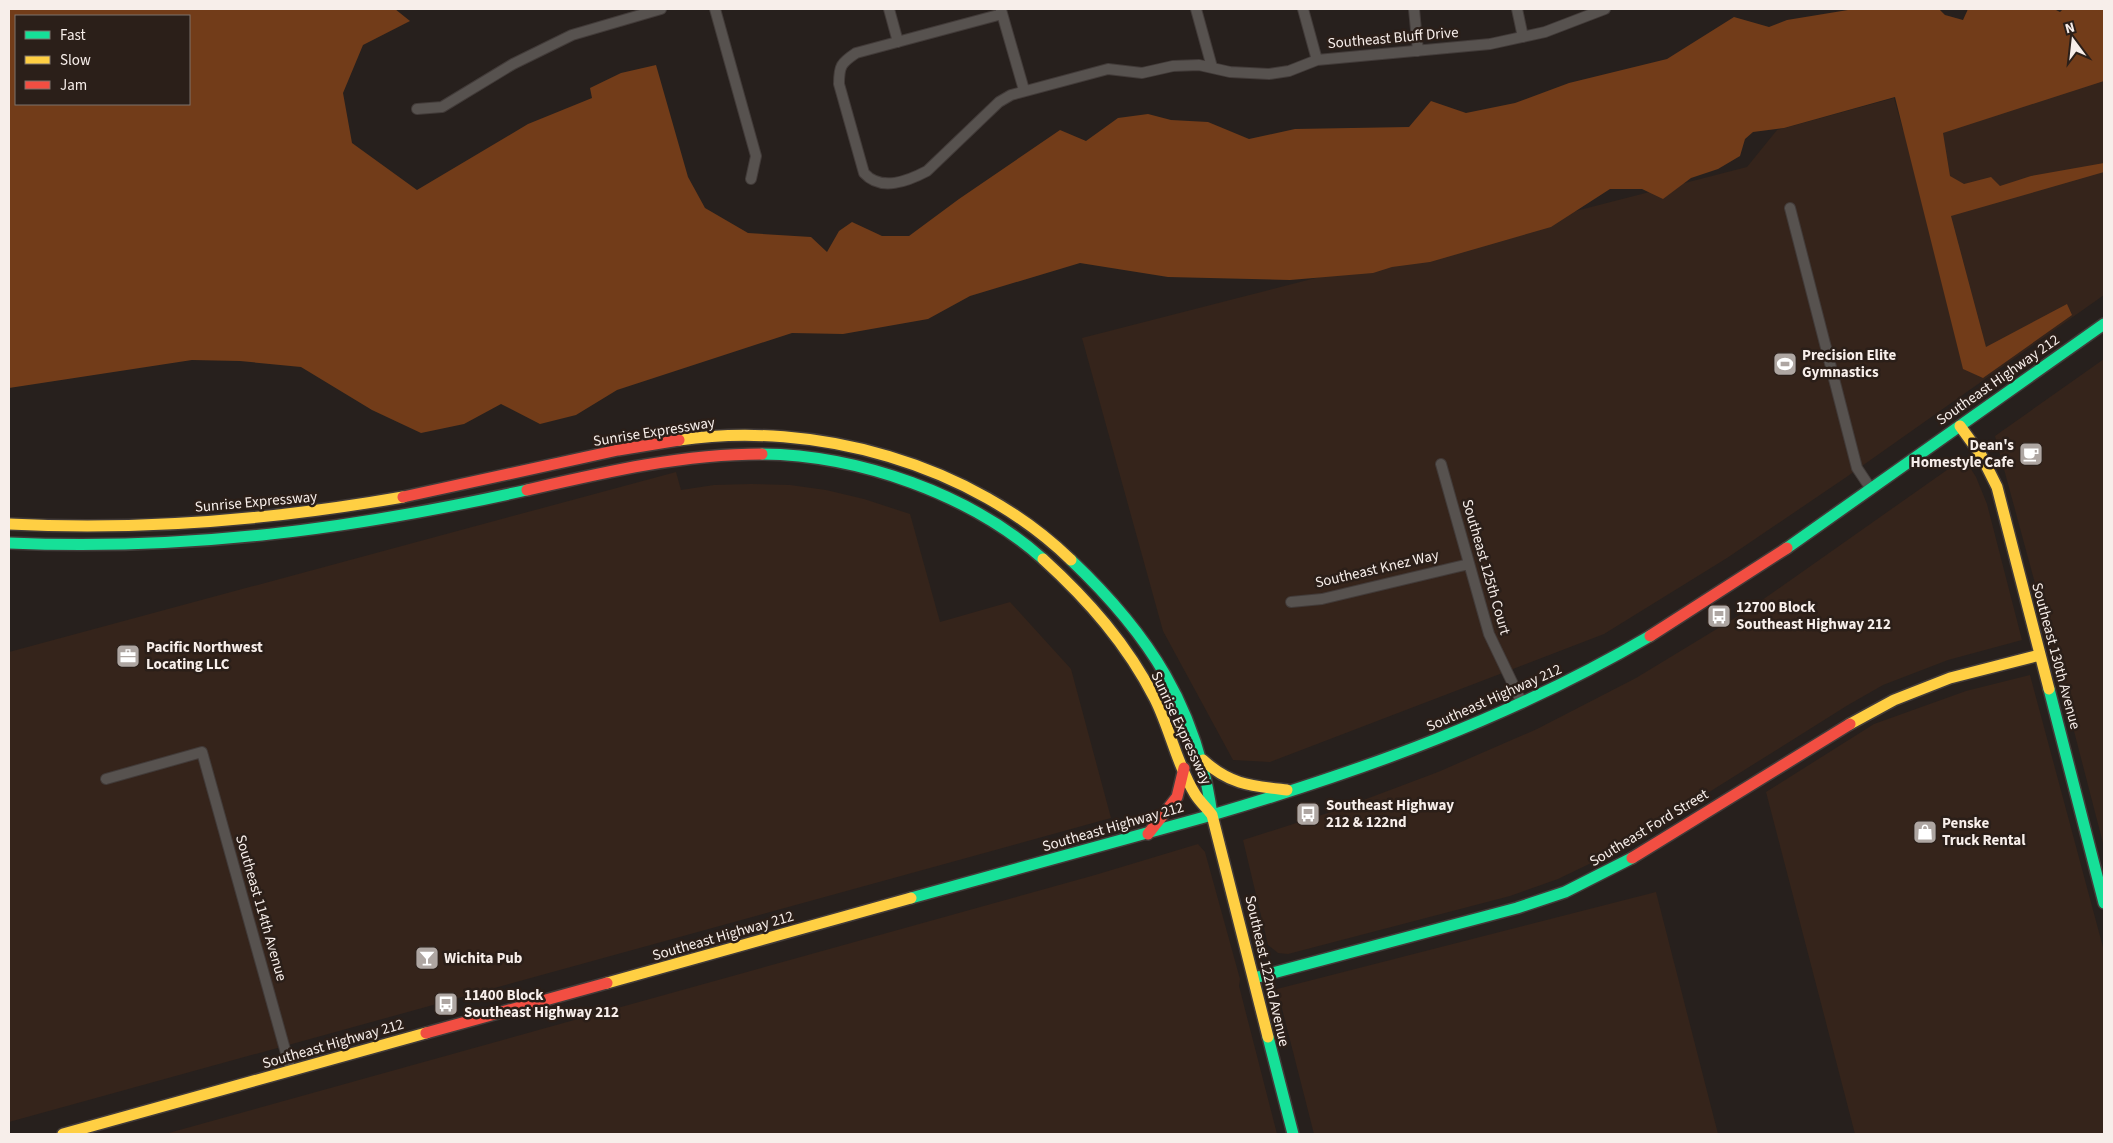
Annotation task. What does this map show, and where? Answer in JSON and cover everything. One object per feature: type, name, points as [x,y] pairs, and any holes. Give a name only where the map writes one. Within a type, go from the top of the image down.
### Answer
[{"type":"main road","name":"Southeast Highway 212","points":[[63,1134],[1148,834],[1293,791],[1404,754],[1522,703],[1600,664],[1693,610],[1755,570],[2104,324]]},
{"type":"main road","name":"Southeast 130th Avenue","points":[[1960,426],[1982,455],[1997,487],[2104,903]]},
{"type":"main road","name":"Sunrise Expressway","points":[[9,524],[136,526],[274,517],[424,494],[631,448],[730,435],[811,438],[851,445],[904,460],[974,490],[1024,521],[1074,560],[1111,598],[1150,651],[1173,690],[1202,760],[1210,790],[1212,815]]},
{"type":"main road","name":"Sunrise Expressway","points":[[9,543],[137,544],[266,536],[359,524],[436,510],[632,467],[683,458],[736,454],[774,454],[831,460],[902,478],[962,504],[1005,530],[1058,573],[1094,610],[1136,666],[1162,715],[1196,795],[1212,815]]},
{"type":"main road","name":"Southeast Ford Street","points":[[1254,978],[1517,908],[1565,892],[1628,861],[1850,724],[1894,700],[1950,678],[2040,655]]},
{"type":"main road","points":[[1202,760],[1224,779],[1238,784],[1293,791]]},
{"type":"main road","points":[[1148,834],[1177,797],[1184,768]]},
{"type":"main road","name":"Southeast 122nd Avenue","points":[[1212,815],[1236,902],[1269,1046],[1293,1134]]},
{"type":"street","points":[[417,109],[442,107],[543,48],[624,13],[661,9]]},
{"type":"street","points":[[715,9],[756,156],[751,179]]},
{"type":"street","points":[[889,9],[898,42],[1001,11],[1024,90]]},
{"type":"street","points":[[1196,9],[1212,67]]},
{"type":"street","points":[[1304,9],[1317,60]]},
{"type":"street","points":[[1414,9],[1418,51]]},
{"type":"street","points":[[1517,9],[1523,37]]},
{"type":"street","name":"Southeast Bluff Drive","points":[[898,42],[856,53],[844,62],[839,71],[839,84],[864,172],[877,183],[891,184],[916,177],[927,171],[999,102],[1011,95],[1108,69],[1142,73],[1173,66],[1199,65],[1230,72],[1269,74],[1290,71],[1317,60],[1490,44],[1523,37],[1566,24],[1605,9]]},
{"type":"street","points":[[1790,208],[1857,468],[1871,489]]},
{"type":"street","name":"Southeast 125th Court","points":[[1442,464],[1489,634],[1522,703]]},
{"type":"street","name":"Southeast Knez Way","points":[[1291,602],[1322,599],[1469,564]]},
{"type":"street","name":"Southeast 114th Avenue","points":[[106,779],[202,752],[291,1071]]},
{"type":"shaded area","points":[[9,9],[395,9],[410,21],[363,45],[343,93],[352,143],[417,190],[528,124],[592,98],[590,88],[621,73],[656,65],[688,177],[705,208],[748,233],[811,237],[827,252],[839,231],[852,222],[882,236],[909,236],[959,199],[1060,130],[1086,141],[1118,118],[1148,114],[1171,120],[1208,122],[1249,139],[1295,129],[1409,127],[1431,101],[1466,113],[1515,103],[1569,83],[1667,59],[1734,17],[1769,27],[1787,20],[1854,9],[1939,9],[1945,15],[1963,20],[1968,9],[2054,9],[2060,12],[2063,9],[2104,9],[2104,81],[1943,133],[1950,176],[1964,184],[1991,177],[2000,186],[2031,176],[2104,163],[2104,172],[1951,216],[1986,347],[2067,304],[2072,315],[1983,378],[1963,369],[1895,97],[1784,128],[1753,132],[1745,139],[1740,156],[1718,169],[1691,178],[1663,199],[1642,189],[1610,189],[1551,227],[1430,262],[1392,267],[1373,273],[1290,280],[1168,277],[1080,263],[970,296],[928,319],[843,334],[792,333],[617,390],[576,415],[540,424],[501,404],[464,424],[421,433],[372,410],[301,367],[240,361],[192,360],[9,388]]},
{"type":"shaded area","points":[[2104,76],[2104,295],[1845,478],[1727,558],[1604,634],[1270,762],[1233,760],[1163,631],[1082,338],[1747,167],[1777,130],[1894,98],[1903,130]]},
{"type":"shaded area","points":[[2104,359],[2104,847],[1995,436]]},
{"type":"shaded area","points":[[1964,458],[1976,477],[1987,504],[2022,640],[1948,660],[1883,685],[1612,853],[1558,879],[1510,896],[1288,954],[1278,953],[1268,945],[1243,840],[1337,810],[1438,772],[1537,729],[1636,678],[1748,610]]},
{"type":"shaded area","points":[[676,472],[681,490],[714,485],[790,485],[826,490],[864,499],[910,514],[940,622],[1010,602],[1071,669],[1111,818],[9,1122],[9,652]]},
{"type":"shaded area","points":[[2030,675],[2104,951],[2104,1134],[1855,1134],[1766,792],[1874,724],[1966,691]]},
{"type":"shaded area","points":[[1198,844],[1205,852],[1240,979],[1239,986],[1277,1134],[165,1134],[1095,875]]},
{"type":"shaded area","points":[[1656,892],[1718,1134],[1314,1134],[1277,989]]},
{"type":"traffic: fast","points":[[1787,548],[2104,324]]},
{"type":"traffic: fast","points":[[762,454],[799,456],[837,462],[912,482],[948,497],[982,515],[1014,536],[1043,559]]},
{"type":"traffic: fast","points":[[9,543],[141,544],[270,534],[398,516],[527,490]]},
{"type":"traffic: fast","points":[[1071,560],[1124,616],[1146,645],[1165,675],[1181,706],[1195,740],[1205,776],[1212,815]]},
{"type":"traffic: fast","points":[[1212,815],[1326,779],[1437,739],[1545,692],[1650,636]]},
{"type":"traffic: fast","points":[[2049,689],[2104,903]]},
{"type":"traffic: fast","points":[[911,898],[1212,815]]},
{"type":"traffic: fast","points":[[1254,978],[1517,908],[1565,892],[1632,858]]},
{"type":"traffic: fast","points":[[1268,1037],[1293,1134]]},
{"type":"traffic: slow","points":[[1960,426],[1981,455],[1997,487],[2049,689]]},
{"type":"traffic: slow","points":[[679,440],[731,435],[784,437],[837,444],[889,456],[939,475],[987,498],[1031,526],[1071,560]]},
{"type":"traffic: slow","points":[[9,524],[108,526],[207,522],[305,512],[403,497]]},
{"type":"traffic: slow","points":[[1043,559],[1091,607],[1132,660],[1155,699],[1189,783],[1197,797],[1212,815]]},
{"type":"traffic: slow","points":[[1850,724],[1894,700],[1950,678],[2040,655]]},
{"type":"traffic: slow","points":[[1203,760],[1223,775],[1242,783],[1287,790]]},
{"type":"traffic: slow","points":[[1212,815],[1268,1037]]},
{"type":"traffic: slow","points":[[607,983],[911,898]]},
{"type":"traffic: slow","points":[[63,1134],[426,1033]]},
{"type":"traffic: jam","points":[[403,497],[618,450],[679,440]]},
{"type":"traffic: jam","points":[[527,490],[644,465],[702,457],[762,454]]},
{"type":"traffic: jam","points":[[1650,636],[1787,548]]},
{"type":"traffic: jam","points":[[1632,858],[1850,724]]},
{"type":"traffic: jam","points":[[1148,834],[1177,797],[1184,768]]},
{"type":"traffic: jam","points":[[426,1033],[607,983]]},
{"type":"place","name":"Precision Elite Gymnastics","points":[[1785,364]]},
{"type":"place","name":"Dean's Homestyle Cafe","points":[[2031,454]]},
{"type":"place","name":"12700 Block Southeast Highway 212","points":[[1719,616]]},
{"type":"place","name":"Pacific Northwest Locating LLC","points":[[128,656]]},
{"type":"place","name":"Southeast Highway 212 & 122nd","points":[[1308,814]]},
{"type":"place","name":"Penske Truck Rental","points":[[1925,832]]},
{"type":"place","name":"Wichita Pub","points":[[427,958]]},
{"type":"place","name":"11400 Block Southeast Highway 212","points":[[446,1004]]}]
